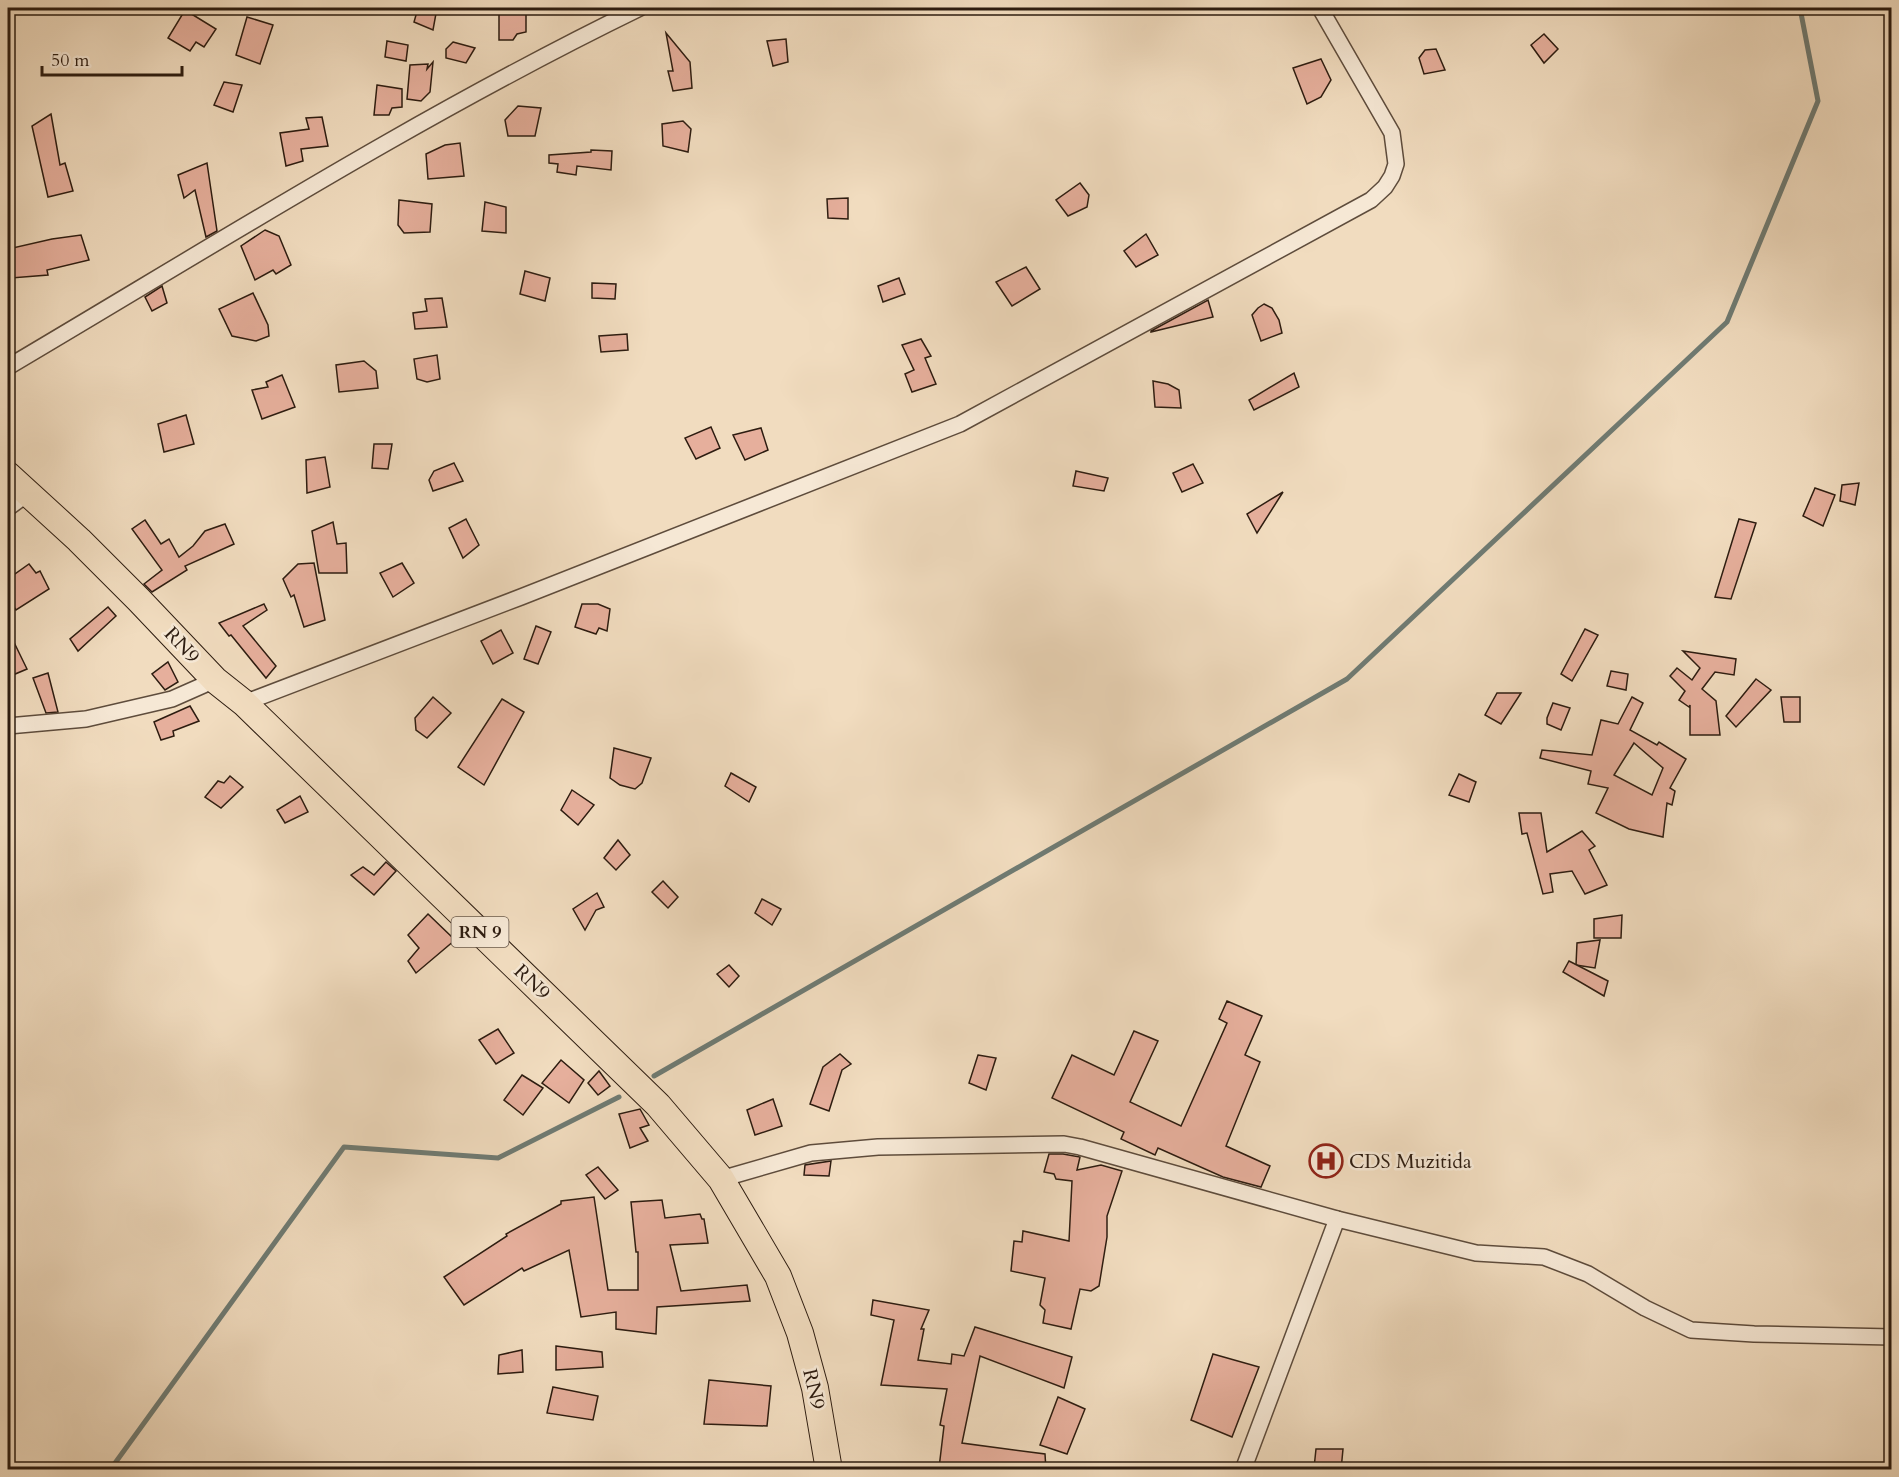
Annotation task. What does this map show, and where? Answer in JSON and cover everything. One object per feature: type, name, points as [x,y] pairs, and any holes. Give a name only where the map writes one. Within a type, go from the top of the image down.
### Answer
[{"type":"main road","name":"RN9","points":[[8,475],[17,501],[80,540],[215,680],[244,703],[658,1105],[720,1179],[778,1276],[800,1333],[815,1388],[829,1470]]},
{"type":"street","points":[[8,367],[391,139],[565,44],[640,8]]},
{"type":"street","points":[[244,703],[521,597],[960,424],[1371,200],[1385,187],[1396,164],[1392,133],[1320,8]]},
{"type":"street","points":[[8,726],[86,719],[172,699],[215,680]]},
{"type":"street","points":[[720,1179],[811,1153],[878,1147],[1064,1144],[1336,1219],[1476,1253],[1544,1257],[1588,1274],[1645,1308],[1691,1330],[1754,1334],[1892,1337]]},
{"type":"street","points":[[1243,1470],[1336,1219]]},
{"type":"building","points":[[418,8],[437,8],[433,30],[414,22]]},
{"type":"building","points":[[499,8],[521,8],[526,11],[526,32],[517,34],[513,40],[499,40]]},
{"type":"building","points":[[185,10],[216,29],[204,47],[196,42],[190,51],[168,38]]},
{"type":"building","points":[[247,17],[273,25],[260,64],[236,55]]},
{"type":"building","points":[[666,33],[690,62],[692,88],[673,91],[668,71],[673,71]]},
{"type":"building","points":[[1544,34],[1558,49],[1544,63],[1531,45]]},
{"type":"building","points":[[786,39],[788,62],[773,66],[767,41]]},
{"type":"building","points":[[387,41],[408,45],[406,61],[385,57]]},
{"type":"building","points":[[453,42],[475,48],[466,63],[446,58],[446,49]]},
{"type":"building","points":[[1436,49],[1445,70],[1424,74],[1419,58],[1425,50]]},
{"type":"building","points":[[1321,59],[1331,80],[1321,97],[1307,104],[1293,68]]},
{"type":"building","points":[[433,62],[430,92],[421,101],[407,99],[410,65],[428,64],[427,69]]},
{"type":"building","points":[[224,82],[242,85],[233,112],[214,105]]},
{"type":"building","points":[[377,85],[402,89],[402,107],[392,108],[389,115],[374,115]]},
{"type":"building","points":[[518,106],[541,108],[535,136],[508,136],[505,120]]},
{"type":"building","points":[[51,114],[60,165],[65,163],[73,191],[48,197],[32,126]]},
{"type":"building","points":[[322,117],[328,146],[301,149],[303,161],[286,166],[280,133],[309,129],[306,118]]},
{"type":"building","points":[[683,121],[691,129],[688,152],[663,146],[662,124]]},
{"type":"building","points":[[460,143],[464,176],[428,179],[426,154],[445,145]]},
{"type":"building","points":[[591,150],[612,151],[611,170],[577,166],[576,175],[557,172],[558,164],[549,163],[549,155],[591,152]]},
{"type":"building","points":[[207,163],[217,231],[206,237],[195,190],[184,198],[178,175]]},
{"type":"building","points":[[1080,183],[1089,195],[1087,207],[1068,216],[1056,200]]},
{"type":"building","points":[[848,198],[848,219],[828,218],[827,199]]},
{"type":"building","points":[[399,200],[432,204],[430,232],[404,233],[398,225]]},
{"type":"building","points":[[485,202],[506,207],[506,233],[482,231]]},
{"type":"building","points":[[265,230],[279,236],[291,265],[276,274],[273,270],[255,280],[241,246]]},
{"type":"building","points":[[1146,234],[1158,255],[1136,267],[1124,251]]},
{"type":"building","points":[[81,235],[89,260],[47,270],[48,275],[11,278],[8,249]]},
{"type":"building","points":[[1026,267],[1040,289],[1012,306],[996,282]]},
{"type":"building","points":[[525,271],[550,278],[545,301],[520,294]]},
{"type":"building","points":[[899,278],[905,294],[883,302],[878,286]]},
{"type":"building","points":[[592,283],[616,284],[615,299],[592,298]]},
{"type":"building","points":[[162,286],[167,303],[152,311],[145,297]]},
{"type":"building","points":[[253,293],[268,325],[269,336],[256,341],[232,336],[219,309]]},
{"type":"building","points":[[442,298],[447,327],[415,329],[413,313],[427,311],[425,299]]},
{"type":"building","points":[[1208,300],[1213,317],[1151,332],[1151,331]]},
{"type":"building","points":[[1264,304],[1272,308],[1279,320],[1282,333],[1261,341],[1252,315]]},
{"type":"building","points":[[627,334],[628,350],[601,352],[599,336]]},
{"type":"building","points":[[921,339],[931,356],[925,358],[936,384],[912,392],[905,374],[914,370],[902,345]]},
{"type":"building","points":[[437,355],[440,379],[427,382],[417,379],[414,359]]},
{"type":"building","points":[[364,361],[376,371],[378,388],[339,392],[336,365]]},
{"type":"building","points":[[1294,373],[1299,387],[1254,410],[1249,400]]},
{"type":"building","points":[[282,375],[295,407],[262,419],[252,390],[268,387],[266,382]]},
{"type":"building","points":[[1153,381],[1168,384],[1179,390],[1181,408],[1155,407]]},
{"type":"building","points":[[186,415],[194,444],[164,452],[158,424]]},
{"type":"building","points":[[711,427],[720,448],[696,459],[685,438]]},
{"type":"building","points":[[761,428],[768,450],[745,460],[733,435]]},
{"type":"building","points":[[374,444],[392,444],[388,469],[372,468]]},
{"type":"building","points":[[325,457],[330,487],[307,493],[306,460]]},
{"type":"building","points":[[454,463],[463,481],[433,491],[429,480],[434,471]]},
{"type":"building","points":[[1193,464],[1203,483],[1182,492],[1173,473]]},
{"type":"building","points":[[1076,471],[1108,478],[1104,491],[1073,486]]},
{"type":"building","points":[[1859,483],[1855,505],[1840,501],[1842,485]]},
{"type":"building","points":[[1815,488],[1835,495],[1823,526],[1803,516]]},
{"type":"building","points":[[1283,492],[1257,533],[1247,514]]},
{"type":"building","points":[[466,519],[479,545],[463,558],[449,528]]},
{"type":"building","points":[[1739,519],[1756,523],[1731,599],[1715,597]]},
{"type":"building","points":[[145,520],[161,544],[169,539],[179,557],[193,546],[205,531],[225,524],[234,544],[185,566],[187,570],[152,592],[144,584],[162,570],[132,529]]},
{"type":"building","points":[[333,522],[337,544],[346,543],[347,573],[319,573],[312,531]]},
{"type":"building","points":[[314,563],[325,620],[304,627],[294,595],[291,597],[283,579],[298,564]]},
{"type":"building","points":[[402,563],[414,583],[393,597],[380,573]]},
{"type":"building","points":[[29,564],[36,573],[40,571],[49,589],[16,610],[8,598],[8,579]]},
{"type":"building","points":[[264,604],[267,610],[243,626],[276,666],[266,678],[219,623]]},
{"type":"building","points":[[582,604],[598,604],[610,609],[607,631],[599,628],[596,634],[575,627]]},
{"type":"building","points":[[108,607],[116,616],[78,651],[70,639]]},
{"type":"building","points":[[536,626],[551,632],[538,664],[524,659]]},
{"type":"building","points":[[1585,629],[1598,635],[1572,681],[1561,674]]},
{"type":"building","points":[[8,630],[27,669],[8,677]]},
{"type":"building","points":[[501,630],[513,653],[493,664],[481,641]]},
{"type":"building","points":[[1683,651],[1736,659],[1734,675],[1715,672],[1702,689],[1716,701],[1720,735],[1690,735],[1690,705],[1689,707],[1679,700],[1685,691],[1670,676],[1677,668],[1692,680],[1700,668]]},
{"type":"building","points":[[168,662],[178,682],[165,690],[152,674]]},
{"type":"building","points":[[1611,671],[1628,674],[1626,690],[1607,686]]},
{"type":"building","points":[[48,673],[58,712],[46,713],[33,678]]},
{"type":"building","points":[[1756,679],[1771,690],[1736,727],[1726,716]]},
{"type":"building","points":[[1497,693],[1521,693],[1501,724],[1485,715]]},
{"type":"building","points":[[433,697],[451,713],[427,738],[416,730],[415,718]]},
{"type":"building","points":[[1632,697],[1643,703],[1630,730],[1657,745],[1659,742],[1686,759],[1670,788],[1675,791],[1672,805],[1667,803],[1663,837],[1629,829],[1596,813],[1608,788],[1588,784],[1591,771],[1540,758],[1542,750],[1592,755],[1601,720],[1618,724]],"holes":[[[1634,743],[1663,768],[1652,795],[1614,775]]]},
{"type":"building","points":[[1781,697],[1800,697],[1800,722],[1784,722]]},
{"type":"building","points":[[502,699],[524,712],[484,785],[458,767]]},
{"type":"building","points":[[1553,703],[1570,708],[1561,730],[1547,724]]},
{"type":"building","points":[[190,706],[199,721],[173,731],[174,736],[161,740],[154,722]]},
{"type":"building","points":[[614,748],[651,758],[642,783],[635,789],[620,785],[610,778]]},
{"type":"building","points":[[731,773],[756,787],[749,802],[725,786]]},
{"type":"building","points":[[1459,774],[1476,782],[1469,802],[1449,795]]},
{"type":"building","points":[[230,776],[243,787],[221,808],[205,797],[218,781],[224,783]]},
{"type":"building","points":[[572,790],[594,805],[578,825],[561,810]]},
{"type":"building","points":[[300,796],[308,812],[285,823],[277,810]]},
{"type":"building","points":[[1519,813],[1541,813],[1547,852],[1582,831],[1595,846],[1589,850],[1607,885],[1585,894],[1572,871],[1550,874],[1553,892],[1543,894],[1527,833],[1522,834]]},
{"type":"building","points":[[618,840],[630,855],[616,870],[604,858]]},
{"type":"building","points":[[386,862],[396,871],[374,895],[351,875],[363,867],[374,875]]},
{"type":"building","points":[[663,881],[678,897],[668,908],[652,892]]},
{"type":"building","points":[[597,893],[604,907],[596,910],[585,930],[573,909]]},
{"type":"building","points":[[762,899],[781,909],[772,925],[755,913]]},
{"type":"building","points":[[428,914],[455,940],[416,973],[408,961],[419,948],[408,935]]},
{"type":"building","points":[[1622,915],[1621,938],[1594,938],[1594,919]]},
{"type":"building","points":[[1600,940],[1595,968],[1576,965],[1577,943]]},
{"type":"building","points":[[1569,961],[1608,981],[1604,996],[1563,972]]},
{"type":"building","points":[[729,965],[739,976],[729,987],[717,974]]},
{"type":"building","points":[[1227,1001],[1262,1016],[1245,1055],[1260,1062],[1226,1146],[1270,1166],[1261,1187],[1223,1177],[1158,1148],[1155,1155],[1121,1139],[1124,1132],[1052,1098],[1072,1055],[1114,1075],[1134,1031],[1158,1041],[1130,1102],[1181,1126],[1227,1023],[1219,1019]]},
{"type":"building","points":[[498,1029],[514,1053],[496,1064],[479,1040]]},
{"type":"building","points":[[840,1054],[851,1064],[842,1070],[829,1111],[810,1104],[823,1067]]},
{"type":"building","points":[[978,1055],[996,1058],[986,1090],[969,1083]]},
{"type":"building","points":[[561,1060],[584,1080],[569,1103],[542,1083]]},
{"type":"building","points":[[599,1071],[610,1086],[598,1095],[588,1083]]},
{"type":"building","points":[[522,1075],[543,1088],[523,1115],[504,1100]]},
{"type":"building","points":[[773,1099],[782,1126],[755,1135],[747,1110]]},
{"type":"building","points":[[640,1109],[649,1125],[640,1128],[648,1141],[630,1148],[619,1114]]},
{"type":"building","points":[[1049,1154],[1080,1157],[1077,1170],[1101,1165],[1122,1171],[1107,1216],[1107,1237],[1099,1286],[1091,1291],[1080,1289],[1071,1329],[1043,1323],[1045,1310],[1040,1305],[1045,1278],[1011,1271],[1014,1241],[1022,1242],[1023,1231],[1069,1241],[1072,1181],[1056,1179],[1054,1174],[1044,1172]]},
{"type":"building","points":[[831,1161],[829,1176],[804,1175],[805,1165]]},
{"type":"building","points":[[598,1167],[618,1190],[605,1199],[586,1175]]},
{"type":"building","points":[[594,1197],[608,1290],[638,1290],[638,1252],[636,1252],[631,1202],[662,1200],[665,1218],[700,1214],[704,1219],[708,1243],[670,1245],[681,1291],[747,1285],[750,1301],[657,1307],[656,1334],[616,1329],[616,1312],[581,1317],[569,1250],[524,1271],[522,1268],[464,1305],[444,1277],[507,1236],[506,1234],[561,1204],[561,1201]]},
{"type":"building","points":[[873,1300],[929,1310],[921,1329],[924,1329],[918,1360],[951,1364],[952,1354],[964,1356],[975,1327],[1072,1357],[1064,1388],[980,1356],[962,1443],[1045,1454],[1046,1470],[939,1468],[944,1426],[940,1425],[947,1389],[881,1385],[894,1320],[871,1315]]},
{"type":"building","points":[[556,1346],[602,1352],[603,1367],[556,1370]]},
{"type":"building","points":[[522,1350],[523,1372],[498,1374],[499,1355]]},
{"type":"building","points":[[1213,1354],[1259,1367],[1232,1437],[1191,1420]]},
{"type":"building","points":[[709,1380],[771,1386],[767,1426],[704,1424]]},
{"type":"building","points":[[553,1387],[598,1396],[593,1420],[547,1413]]},
{"type":"building","points":[[1058,1397],[1085,1409],[1067,1454],[1040,1445]]},
{"type":"building","points":[[1316,1449],[1343,1449],[1341,1470],[1314,1468]]},
{"type":"waterway","points":[[654,1076],[1347,679],[1727,322],[1818,101],[1800,8]]},
{"type":"waterway","points":[[110,1470],[344,1147],[498,1158],[619,1097]]},
{"type":"place","name":"CDS Muzitida","points":[[1326,1161]]}]
